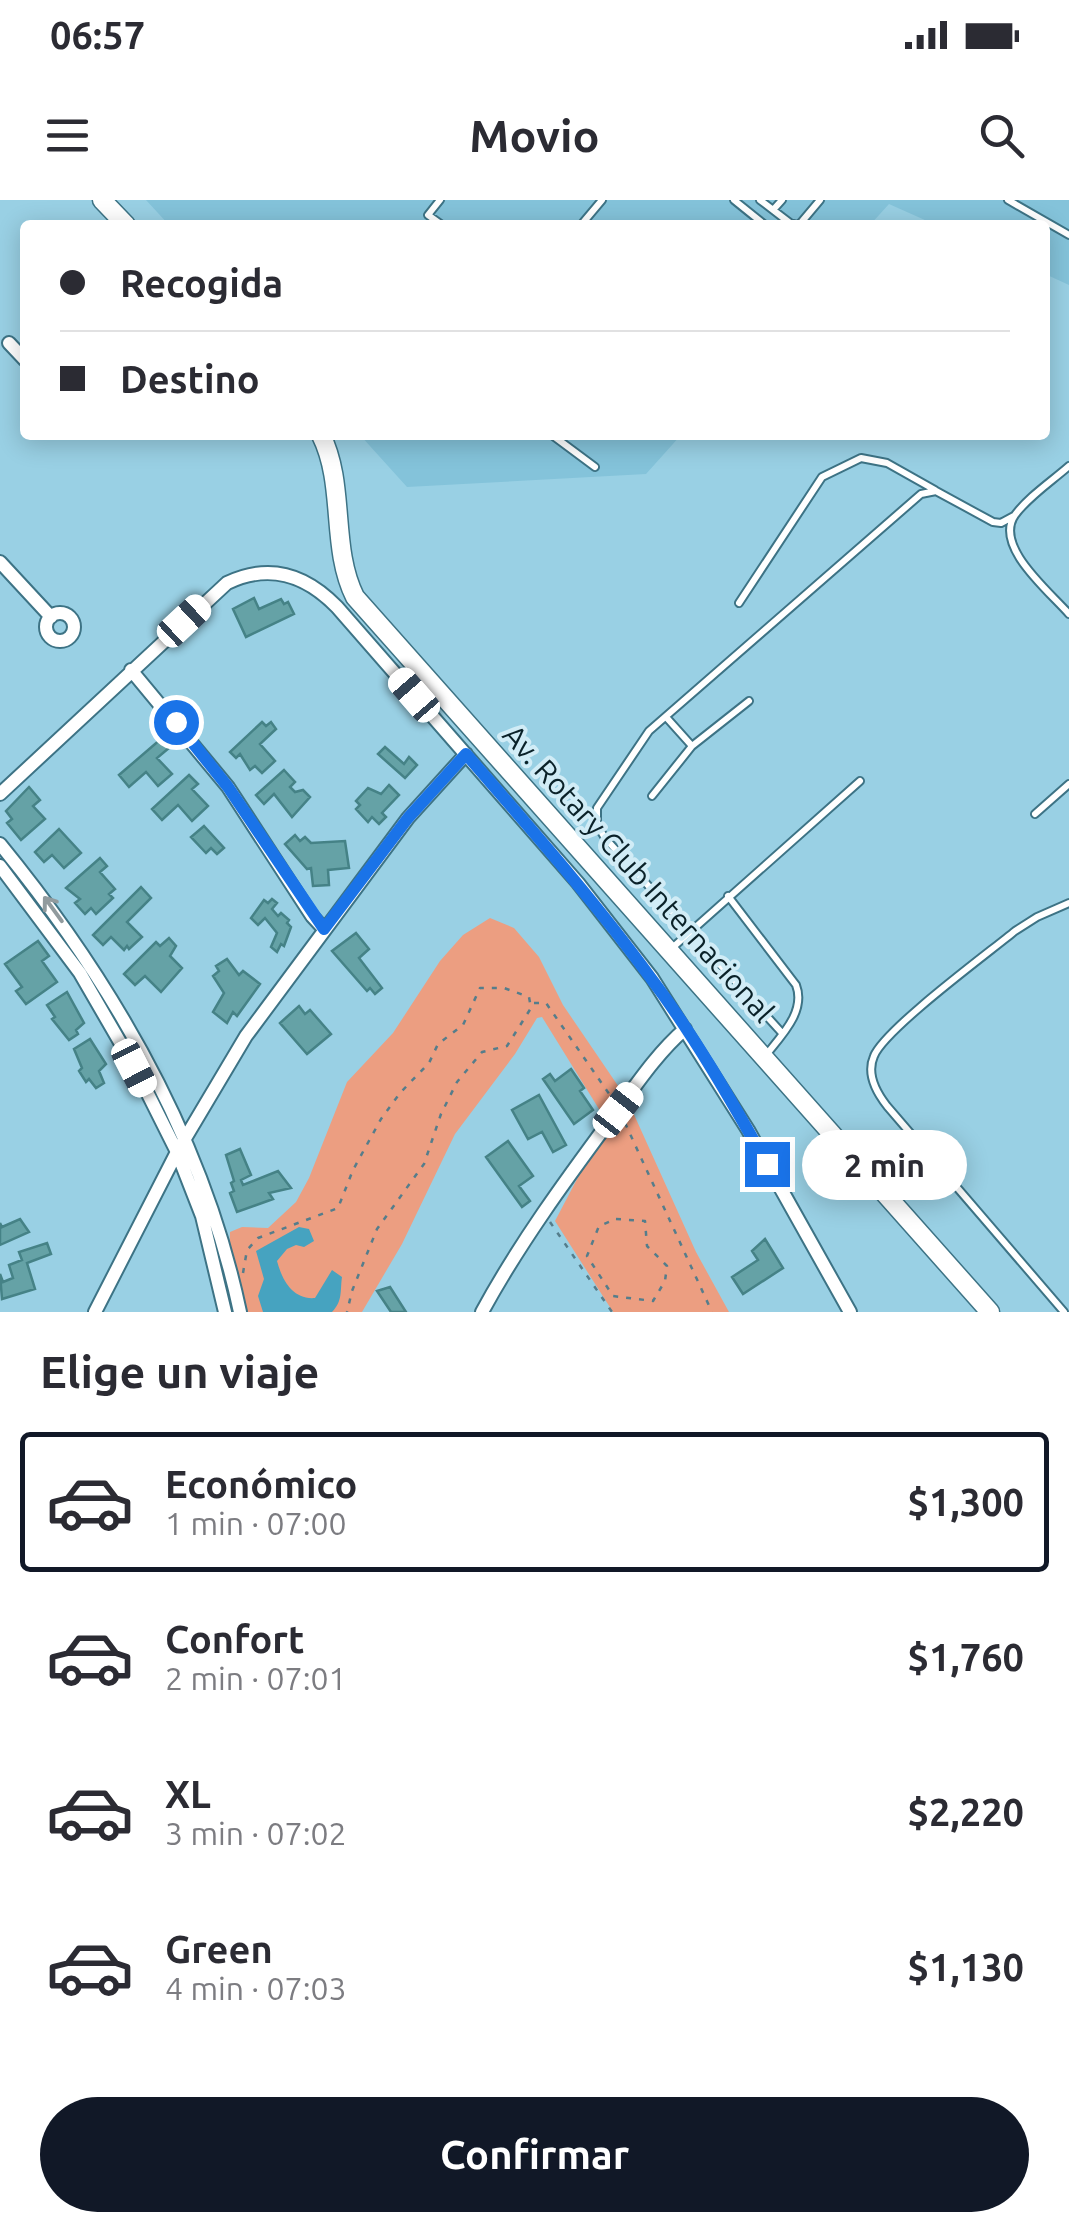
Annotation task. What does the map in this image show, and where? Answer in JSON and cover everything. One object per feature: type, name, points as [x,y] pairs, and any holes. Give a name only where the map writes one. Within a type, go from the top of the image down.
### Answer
[{"type":"main road","points":[[102,200],[121,220]]},
{"type":"main road","name":"Av. Rotary Club Internacional","points":[[323,440],[331,461],[346,574],[355,596],[990,1312]]},
{"type":"street","points":[[9,343],[20,355]]},
{"type":"street","points":[[0,562],[51,617]]},
{"type":"street","points":[[0,794],[227,583],[252,574],[288,574],[312,584],[338,607],[599,908],[652,978],[748,1130],[850,1312]]},
{"type":"street","points":[[131,670],[228,787],[324,929]]},
{"type":"street","points":[[94,1312],[176,1152],[246,1036],[416,809],[466,754]]},
{"type":"street","points":[[0,844],[91,966],[146,1060],[184,1139],[223,1238],[238,1306]]},
{"type":"street","points":[[0,866],[80,973],[176,1152],[210,1241],[225,1312]]},
{"type":"street","points":[[482,1312],[543,1212],[666,1047],[684,1029]]},
{"type":"lane","points":[[436,220],[428,214],[440,200]]},
{"type":"lane","points":[[586,220],[602,200]]},
{"type":"lane","points":[[734,200],[759,220]]},
{"type":"lane","points":[[760,200],[786,220]]},
{"type":"lane","points":[[774,210],[782,200]]},
{"type":"lane","points":[[803,220],[820,200]]},
{"type":"lane","points":[[1008,200],[1042,220]]},
{"type":"lane","points":[[559,440],[595,467]]},
{"type":"lane","points":[[739,603],[822,478],[861,458],[887,464],[1001,524],[1069,466]]},
{"type":"lane","points":[[782,1032],[605,838],[597,825],[597,808],[649,731],[921,494],[936,491]]},
{"type":"lane","points":[[1014,516],[1009,532],[1013,552],[1069,614]]},
{"type":"lane","points":[[652,796],[692,746],[749,701]]},
{"type":"lane","points":[[666,717],[692,746]]},
{"type":"lane","points":[[670,950],[860,780]]},
{"type":"lane","points":[[1036,814],[1069,784]]},
{"type":"lane","points":[[728,896],[801,997],[799,1009],[765,1056]]},
{"type":"lane","points":[[1064,1312],[878,1095],[871,1075],[874,1055],[890,1034],[1015,931],[1069,903]]},
{"type":"path","points":[[238,1306],[250,1245],[258,1238],[338,1208],[353,1170],[382,1119],[400,1092],[429,1063],[438,1044],[463,1025],[480,988],[504,988],[528,997],[532,1003]]},
{"type":"path","points":[[532,1003],[546,1004],[618,1110],[712,1312]]},
{"type":"path","points":[[347,1312],[377,1229],[424,1164],[457,1082],[482,1052],[507,1046],[532,1003]]},
{"type":"path","points":[[543,1212],[612,1312]]},
{"type":"path","points":[[616,1219],[645,1221],[646,1246],[667,1266],[664,1280],[653,1301],[613,1296],[586,1256],[592,1240],[599,1226],[616,1219]]},
{"type":"shaded area","points":[[146,200],[1069,200],[1069,285],[1050,276],[1050,220],[925,220],[889,204],[875,220],[164,220]]},
{"type":"shaded area","points":[[365,440],[677,440],[646,474],[407,487]]},
{"type":"shaded area","points":[[490,918],[514,928],[539,957],[563,1005],[627,1099],[696,1252],[729,1312],[613,1312],[555,1221],[607,1122],[542,1017],[537,1018],[455,1134],[402,1244],[362,1312],[221,1312],[228,1305],[230,1232],[242,1227],[268,1228],[296,1202],[347,1082],[393,1033],[440,961],[463,935]]},
{"type":"shaded area","points":[[299,1227],[309,1229],[314,1241],[287,1249],[277,1261],[282,1275],[300,1296],[315,1298],[332,1270],[342,1277],[338,1304],[332,1312],[263,1312],[258,1296],[264,1279],[256,1251]]},
{"type":"building","points":[[254,598],[259,609],[281,599],[284,604],[288,602],[294,614],[246,637],[233,609]]},
{"type":"building","points":[[262,722],[266,726],[271,722],[276,729],[260,744],[275,761],[262,773],[255,766],[250,770],[240,754],[236,758],[230,752]]},
{"type":"building","points":[[162,738],[170,747],[157,758],[172,774],[158,786],[146,772],[129,787],[119,775]]},
{"type":"building","points":[[385,747],[404,764],[409,757],[417,765],[405,778],[378,754]]},
{"type":"building","points":[[284,770],[295,782],[290,787],[295,792],[303,790],[310,797],[292,817],[274,794],[264,804],[256,795]]},
{"type":"building","points":[[189,775],[198,784],[192,789],[208,806],[192,821],[178,805],[162,820],[152,809]]},
{"type":"building","points":[[389,785],[399,795],[382,813],[386,817],[379,824],[372,817],[368,822],[356,809],[360,805],[356,801],[368,788],[381,794]]},
{"type":"building","points":[[29,787],[40,800],[33,806],[45,819],[21,840],[7,823],[12,819],[6,811]]},
{"type":"building","points":[[204,826],[224,848],[217,854],[211,848],[206,853],[191,837]]},
{"type":"building","points":[[59,829],[81,853],[64,868],[52,855],[44,862],[35,852]]},
{"type":"building","points":[[295,835],[300,841],[305,837],[311,843],[345,841],[349,868],[328,870],[329,885],[313,886],[311,868],[307,869],[285,844]]},
{"type":"building","points":[[100,858],[107,866],[100,872],[115,889],[109,894],[113,898],[96,914],[91,908],[85,914],[75,903],[80,899],[66,888]]},
{"type":"building","points":[[141,887],[151,898],[127,922],[142,937],[129,949],[127,946],[124,950],[111,937],[103,945],[93,935]]},
{"type":"building","points":[[272,899],[277,903],[272,909],[289,920],[291,927],[284,946],[281,944],[277,952],[271,947],[277,933],[265,918],[258,925],[251,918],[264,900],[268,903]]},
{"type":"building","points":[[356,933],[369,949],[359,958],[382,988],[375,994],[370,988],[367,991],[332,951]]},
{"type":"building","points":[[169,938],[176,946],[170,956],[182,968],[161,992],[145,976],[135,985],[124,974],[156,942],[160,946]]},
{"type":"building","points":[[38,941],[49,956],[42,961],[57,982],[26,1004],[16,991],[22,987],[5,964]]},
{"type":"building","points":[[227,959],[239,975],[243,971],[260,984],[237,1016],[233,1012],[227,1023],[213,1012],[224,993],[213,976],[219,971],[216,966]]},
{"type":"building","points":[[67,992],[84,1023],[69,1040],[52,1019],[55,1017],[47,1005]]},
{"type":"building","points":[[299,1006],[305,1014],[310,1010],[331,1034],[307,1054],[280,1023]]},
{"type":"building","points":[[90,1039],[106,1064],[99,1071],[104,1083],[96,1088],[79,1071],[82,1068],[74,1049]]},
{"type":"building","points":[[571,1069],[593,1110],[574,1124],[543,1079],[550,1074],[555,1081]]},
{"type":"building","points":[[539,1095],[566,1145],[553,1152],[542,1132],[528,1139],[512,1110]]},
{"type":"building","points":[[508,1141],[533,1176],[519,1186],[530,1201],[522,1207],[486,1157]]},
{"type":"building","points":[[240,1149],[251,1175],[241,1180],[243,1185],[278,1171],[291,1188],[269,1193],[273,1199],[237,1212],[230,1193],[234,1191],[234,1181],[226,1155]]},
{"type":"building","points":[[20,1219],[29,1232],[0,1245],[0,1223],[2,1227]]},
{"type":"building","points":[[765,1239],[783,1268],[743,1294],[732,1277],[758,1260],[752,1251]]},
{"type":"building","points":[[47,1243],[51,1254],[27,1263],[35,1289],[2,1299],[0,1274],[3,1282],[13,1278],[9,1265],[22,1260],[19,1252]]},
{"type":"building","points":[[390,1287],[406,1312],[391,1312],[377,1291]]},
{"type":"route","points":[[176,722],[228,787],[324,929],[408,818],[466,754],[599,908],[652,978],[767,1164]]}]
